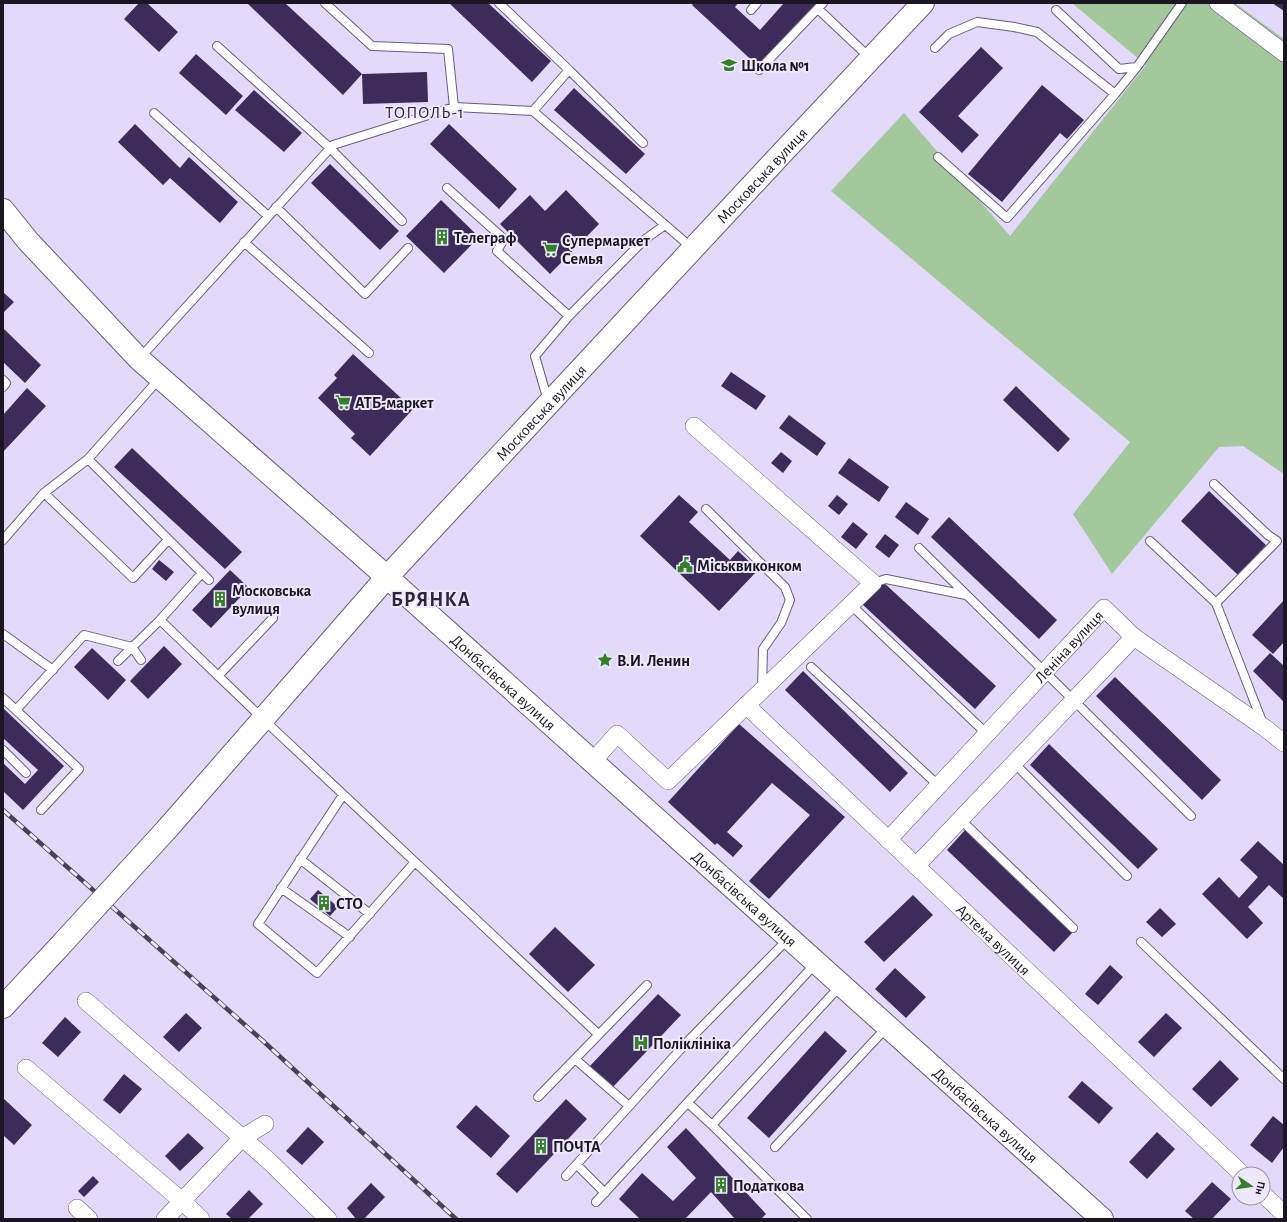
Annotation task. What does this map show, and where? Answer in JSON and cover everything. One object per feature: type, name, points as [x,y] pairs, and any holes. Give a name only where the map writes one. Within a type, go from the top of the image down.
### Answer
[{"type":"street","name":"Московська вулиця","points":[[3,1007],[167,829],[387,577],[923,3]]},
{"type":"street","points":[[1218,3],[1284,53]]},
{"type":"street","name":"Донбасівська вулиця","points":[[3,210],[28,241],[139,359],[387,577],[1102,1219]]},
{"type":"street","points":[[592,761],[617,734],[668,781],[873,583],[694,426]]},
{"type":"street","name":"Леніна вулиця","points":[[888,840],[1104,608],[1134,637]]},
{"type":"street","points":[[916,866],[1134,637],[1265,728],[1284,744]]},
{"type":"street","name":"Артема вулиця","points":[[746,706],[1234,1166]]},
{"type":"street","points":[[86,1001],[270,1162],[328,1219]]},
{"type":"street","points":[[26,1068],[182,1201],[201,1219]]},
{"type":"street","points":[[165,1219],[242,1138],[266,1124]]},
{"type":"street","points":[[1271,1202],[1284,1214]]},
{"type":"lane","points":[[326,3],[372,46],[448,49],[454,107]]},
{"type":"lane","points":[[499,3],[642,143]]},
{"type":"lane","points":[[751,10],[757,3]]},
{"type":"lane","points":[[938,157],[1007,218],[1116,94],[1182,3]]},
{"type":"lane","points":[[759,70],[821,6],[871,58]]},
{"type":"lane","points":[[1056,10],[1119,70],[1137,67]]},
{"type":"lane","points":[[935,48],[949,34],[977,22],[1037,32],[1116,94]]},
{"type":"lane","points":[[217,46],[330,148],[402,221]]},
{"type":"lane","points":[[533,111],[569,70]]},
{"type":"lane","points":[[139,359],[332,145],[454,107],[533,111],[693,248]]},
{"type":"lane","points":[[154,113],[268,216]]},
{"type":"lane","points":[[447,188],[504,240],[496,251],[569,316]]},
{"type":"lane","points":[[276,208],[365,294],[408,248]]},
{"type":"lane","points":[[548,403],[535,356],[569,316],[644,240],[665,225]]},
{"type":"lane","points":[[244,242],[369,353]]},
{"type":"lane","points":[[3,540],[44,493],[88,459],[160,377]]},
{"type":"lane","points":[[3,380],[6,383],[3,387]]},
{"type":"lane","points":[[88,459],[209,580]]},
{"type":"lane","points":[[1214,484],[1268,535],[1277,541],[1216,603]]},
{"type":"lane","points":[[44,493],[133,578],[168,540]]},
{"type":"lane","points":[[706,509],[785,587],[790,600],[781,623],[763,649],[762,690]]},
{"type":"lane","points":[[1150,541],[1216,603],[1265,728]]},
{"type":"lane","points":[[919,548],[1191,816]]},
{"type":"lane","points":[[118,661],[160,620],[202,573]]},
{"type":"lane","points":[[873,583],[886,579],[966,595]]},
{"type":"lane","points":[[850,604],[987,734]]},
{"type":"lane","points":[[218,676],[272,618]]},
{"type":"lane","points":[[160,620],[598,1034]]},
{"type":"lane","points":[[3,634],[53,670]]},
{"type":"lane","points":[[16,710],[84,636],[132,647],[141,660]]},
{"type":"lane","points":[[811,668],[939,786]]},
{"type":"lane","points":[[3,698],[79,769],[41,810]]},
{"type":"lane","points":[[3,750],[26,773]]},
{"type":"lane","points":[[1014,763],[1127,876]]},
{"type":"lane","points":[[343,794],[258,924],[318,973],[415,862]]},
{"type":"lane","points":[[960,819],[1073,928]]},
{"type":"lane","points":[[300,859],[370,914]]},
{"type":"lane","points":[[281,888],[350,937]]},
{"type":"lane","points":[[566,1176],[688,1042],[789,938]]},
{"type":"lane","points":[[1141,942],[1284,1079]]},
{"type":"lane","points":[[596,1202],[816,962]]},
{"type":"lane","points":[[712,1125],[842,984]]},
{"type":"lane","points":[[538,1098],[598,1034],[647,985]]},
{"type":"lane","points":[[775,1148],[888,1026]]},
{"type":"lane","points":[[575,1059],[630,1106]]},
{"type":"lane","points":[[688,1102],[807,1219]]},
{"type":"lane","points":[[577,1165],[605,1193]]},
{"type":"green space","points":[[1072,3],[1235,3],[1284,39],[1284,474],[1243,446],[1219,447],[1112,574],[1073,514],[1130,442],[831,191],[904,113],[1010,236],[1146,65]]},
{"type":"building","points":[[139,3],[147,3],[178,32],[159,52],[124,19]]},
{"type":"building","points":[[247,3],[285,3],[362,74],[343,95]]},
{"type":"building","points":[[449,3],[488,3],[551,61],[532,82]]},
{"type":"building","points":[[694,3],[738,3],[735,7],[760,30],[784,3],[817,3],[759,67],[692,5]]},
{"type":"building","points":[[1272,3],[1284,3],[1284,11]]},
{"type":"building","points":[[981,47],[1003,68],[958,116],[979,135],[962,153],[919,112]]},
{"type":"building","points":[[196,54],[243,96],[226,115],[179,73]]},
{"type":"building","points":[[427,72],[428,102],[363,104],[362,74]]},
{"type":"building","points":[[1042,85],[1084,120],[1067,139],[1060,133],[1002,202],[968,174]]},
{"type":"building","points":[[574,88],[645,154],[626,174],[554,110]]},
{"type":"building","points":[[254,90],[302,133],[284,152],[235,110]]},
{"type":"building","points":[[135,124],[180,168],[189,157],[238,202],[220,223],[170,178],[163,185],[118,142]]},
{"type":"building","points":[[449,124],[517,189],[499,209],[430,144]]},
{"type":"building","points":[[330,164],[399,231],[380,250],[311,183]]},
{"type":"building","name":"Супермаркет Семья","points":[[566,190],[599,224],[550,274],[500,224],[530,195],[545,211]]},
{"type":"building","name":"Телеграф","points":[[441,200],[479,237],[444,273],[406,236]]},
{"type":"building","points":[[3,292],[14,302],[3,313]]},
{"type":"building","points":[[3,328],[41,365],[25,383],[3,362]]},
{"type":"building","points":[[353,354],[413,409],[370,456],[351,438],[355,434],[318,398],[337,378],[334,375]]},
{"type":"building","points":[[731,372],[766,396],[756,410],[721,386]]},
{"type":"building","points":[[1016,386],[1070,439],[1058,452],[1003,400]]},
{"type":"building","points":[[27,388],[46,406],[3,452],[3,415]]},
{"type":"building","points":[[789,415],[826,443],[817,456],[779,428]]},
{"type":"building","points":[[132,448],[242,552],[225,569],[114,467]]},
{"type":"building","points":[[781,452],[792,461],[783,473],[771,463]]},
{"type":"building","points":[[849,458],[889,487],[879,502],[838,473]]},
{"type":"building","points":[[1209,491],[1266,545],[1238,575],[1181,521]]},
{"type":"building","points":[[679,495],[698,512],[689,522],[730,560],[738,551],[758,570],[719,611],[640,536]]},
{"type":"building","points":[[837,495],[848,504],[839,515],[828,506]]},
{"type":"building","points":[[906,502],[929,519],[918,535],[895,517]]},
{"type":"building","points":[[949,517],[1057,620],[1039,639],[931,537]]},
{"type":"building","points":[[853,522],[868,534],[856,549],[841,537]]},
{"type":"building","points":[[885,534],[899,545],[889,558],[875,547]]},
{"type":"building","points":[[159,560],[174,572],[166,581],[152,569]]},
{"type":"building","name":"Московська вулиця","points":[[230,570],[249,588],[211,628],[192,610]]},
{"type":"building","points":[[883,582],[996,686],[975,709],[862,604]]},
{"type":"building","points":[[1284,600],[1284,642],[1273,654],[1252,635]]},
{"type":"building","points":[[164,646],[182,664],[148,699],[130,681]]},
{"type":"building","points":[[92,648],[126,680],[108,700],[74,667]]},
{"type":"building","points":[[1270,653],[1284,666],[1284,702],[1253,671]]},
{"type":"building","points":[[803,671],[908,773],[890,792],[785,690]]},
{"type":"building","points":[[1115,677],[1221,780],[1202,800],[1096,696]]},
{"type":"building","points":[[3,708],[64,766],[23,810],[3,791],[3,763],[25,784],[38,770],[3,738]]},
{"type":"building","points":[[739,724],[845,817],[769,899],[749,881],[810,815],[772,783],[727,832],[743,846],[733,857],[717,843],[715,845],[668,802]]},
{"type":"building","points":[[1049,744],[1158,849],[1138,869],[1030,765]]},
{"type":"building","points":[[965,830],[1073,932],[1054,952],[947,850]]},
{"type":"building","points":[[1258,841],[1284,865],[1284,899],[1269,885],[1248,907],[1263,923],[1247,939],[1202,894],[1219,877],[1239,898],[1258,877],[1240,860]]},
{"type":"building","name":"СТО","points":[[318,890],[338,907],[330,916],[310,899]]},
{"type":"building","points":[[913,895],[933,915],[884,962],[864,942]]},
{"type":"building","points":[[1160,908],[1176,924],[1162,937],[1146,922]]},
{"type":"building","points":[[555,927],[595,965],[568,992],[529,954]]},
{"type":"building","points":[[1110,965],[1123,977],[1098,1005],[1085,994]]},
{"type":"building","points":[[895,968],[926,997],[906,1018],[875,989]]},
{"type":"building","points":[[658,994],[681,1015],[612,1088],[590,1066]]},
{"type":"building","points":[[186,1013],[202,1028],[179,1052],[163,1037]]},
{"type":"building","points":[[1166,1013],[1182,1028],[1154,1057],[1138,1042]]},
{"type":"building","points":[[65,1017],[81,1032],[58,1057],[42,1043]]},
{"type":"building","points":[[825,1031],[847,1051],[769,1138],[747,1118]]},
{"type":"building","points":[[1220,1060],[1239,1079],[1211,1107],[1192,1089]]},
{"type":"building","points":[[124,1074],[142,1089],[120,1114],[103,1100]]},
{"type":"building","points":[[1082,1081],[1113,1108],[1099,1124],[1068,1097]]},
{"type":"building","points":[[3,1098],[32,1125],[14,1145],[3,1135]]},
{"type":"building","name":"ПОЧТА","points":[[566,1099],[587,1119],[517,1193],[496,1174]]},
{"type":"building","points":[[476,1105],[510,1136],[491,1158],[456,1127]]},
{"type":"building","points":[[1273,1116],[1284,1125],[1284,1147],[1272,1163],[1250,1145]]},
{"type":"building","points":[[308,1127],[324,1142],[302,1165],[286,1151]]},
{"type":"building","points":[[686,1128],[766,1214],[761,1219],[735,1219],[711,1192],[685,1219],[640,1219],[619,1199],[642,1173],[673,1201],[696,1178],[667,1147]]},
{"type":"building","points":[[1157,1132],[1175,1149],[1147,1179],[1129,1162]]},
{"type":"building","points":[[188,1133],[204,1148],[180,1171],[165,1156]]},
{"type":"building","points":[[93,1176],[99,1182],[84,1197],[78,1191]]},
{"type":"building","points":[[1212,1182],[1231,1199],[1212,1219],[1194,1219],[1185,1211]]},
{"type":"building","points":[[371,1183],[385,1197],[364,1219],[356,1219],[347,1208]]},
{"type":"building","points":[[249,1190],[263,1204],[248,1219],[232,1219],[226,1214]]},
{"type":"railway","points":[[3,810],[262,1040],[456,1219]]},
{"type":"place","name":"Школа №1","points":[[729,65]]},
{"type":"place","name":"Телеграф","points":[[442,237]]},
{"type":"place","name":"Супермаркет Семья","points":[[550,249]]},
{"type":"place","name":"АТБ-маркет","points":[[343,402]]},
{"type":"place","name":"Міськвиконком","points":[[685,565]]},
{"type":"place","name":"Московська вулиця","points":[[220,599]]},
{"type":"place","name":"В.И. Ленин","points":[[605,660]]},
{"type":"place","name":"СТО","points":[[324,903]]},
{"type":"place","name":"Поліклініка","points":[[641,1043]]},
{"type":"place","name":"ПОЧТА","points":[[541,1146]]},
{"type":"place","name":"Податкова","points":[[721,1185]]},
{"type":"district","name":"ТОПОЛЬ-1","points":[[425,112]]},
{"type":"district","name":"БРЯНКА","points":[[431,599]]}]
